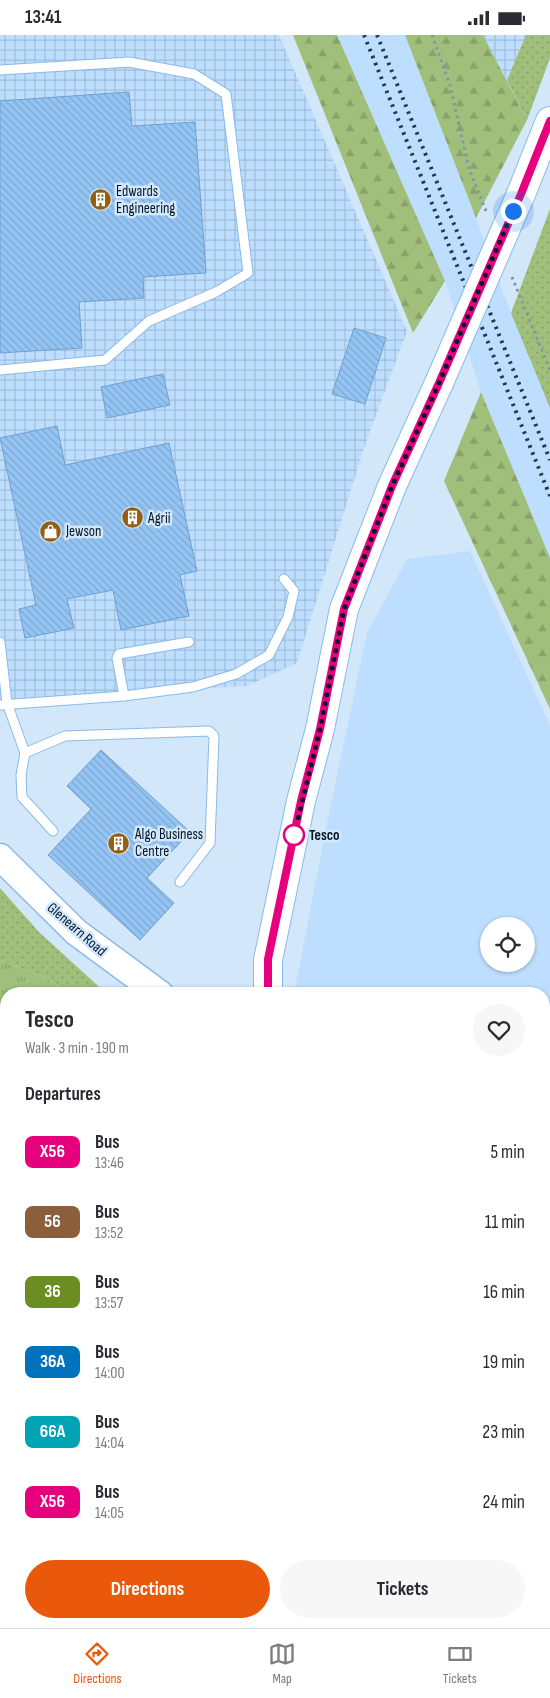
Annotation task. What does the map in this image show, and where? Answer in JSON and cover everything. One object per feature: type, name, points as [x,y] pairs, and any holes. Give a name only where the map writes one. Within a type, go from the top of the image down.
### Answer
[{"type":"main road","points":[[268,987],[268,959],[301,801],[320,729],[344,609],[392,486],[521,194],[550,121]]},
{"type":"street","name":"Glenearn Road","points":[[0,857],[76,932],[151,987]]},
{"type":"lane","points":[[0,70],[129,62],[194,74],[226,94],[248,273],[216,292],[149,321],[104,360],[0,370]]},
{"type":"lane","points":[[4,704],[124,696],[193,687],[236,674],[269,655],[288,617],[294,591],[284,579]]},
{"type":"lane","points":[[0,642],[4,704],[25,753],[21,775],[22,797],[54,831]]},
{"type":"lane","points":[[124,696],[117,658],[119,654],[189,642]]},
{"type":"lane","points":[[25,753],[65,736],[209,731],[214,736],[210,843],[180,882]]},
{"type":"shaded area","points":[[0,35],[279,35],[407,331],[364,448],[297,663],[247,686],[0,700]]},
{"type":"shaded area","points":[[337,35],[405,35],[511,313],[550,209],[550,558],[481,392],[445,281]]},
{"type":"shaded area","points":[[483,35],[550,35],[550,58],[527,120]]},
{"type":"shaded area","points":[[470,551],[550,725],[550,987],[295,987],[327,823],[367,633],[407,559]]},
{"type":"green space","points":[[293,35],[337,35],[445,281],[413,333]]},
{"type":"green space","points":[[405,35],[483,35],[527,120],[476,218]]},
{"type":"green space","points":[[526,35],[550,35],[550,58],[527,120],[507,80]]},
{"type":"green space","points":[[550,209],[550,408],[511,313]]},
{"type":"green space","points":[[481,392],[550,558],[550,709],[444,481]]},
{"type":"green space","points":[[0,888],[39,932],[99,987],[59,987],[47,978],[0,960]]},
{"type":"green space","points":[[0,960],[47,978],[59,987],[0,987]]},
{"type":"building","name":"Edwards Engineering","points":[[129,92],[132,126],[195,122],[206,273],[143,277],[144,298],[79,302],[82,348],[0,353],[0,101]]},
{"type":"building","points":[[354,328],[386,338],[365,404],[332,394]]},
{"type":"building","points":[[163,374],[170,405],[107,418],[101,387]]},
{"type":"building","points":[[57,426],[65,465],[169,443],[197,571],[180,575],[189,616],[121,630],[113,590],[67,599],[74,628],[25,638],[19,609],[36,605],[0,438]]},
{"type":"building","name":"Algo Business Centre","points":[[101,750],[190,832],[147,878],[174,903],[140,940],[48,855],[91,809],[67,786]]},
{"type":"railway","points":[[364,35],[550,496]]},
{"type":"railway","points":[[377,35],[550,460]]},
{"type":"bus line","name":"X56","points":[[268,987],[268,959],[301,801],[320,729],[327,685],[344,609],[392,486],[521,194],[550,121]]},
{"type":"place","name":"Edwards Engineering","points":[[100,200]]},
{"type":"place","name":"Agrii","points":[[132,518]]},
{"type":"place","name":"Jewson","points":[[50,531]]},
{"type":"place","name":"Tesco","points":[[294,835]]},
{"type":"place","name":"Algo Business Centre","points":[[119,843]]},
{"type":"route","points":[[294,835],[320,729],[327,685],[344,609],[392,486],[439,383],[513,211]]}]
